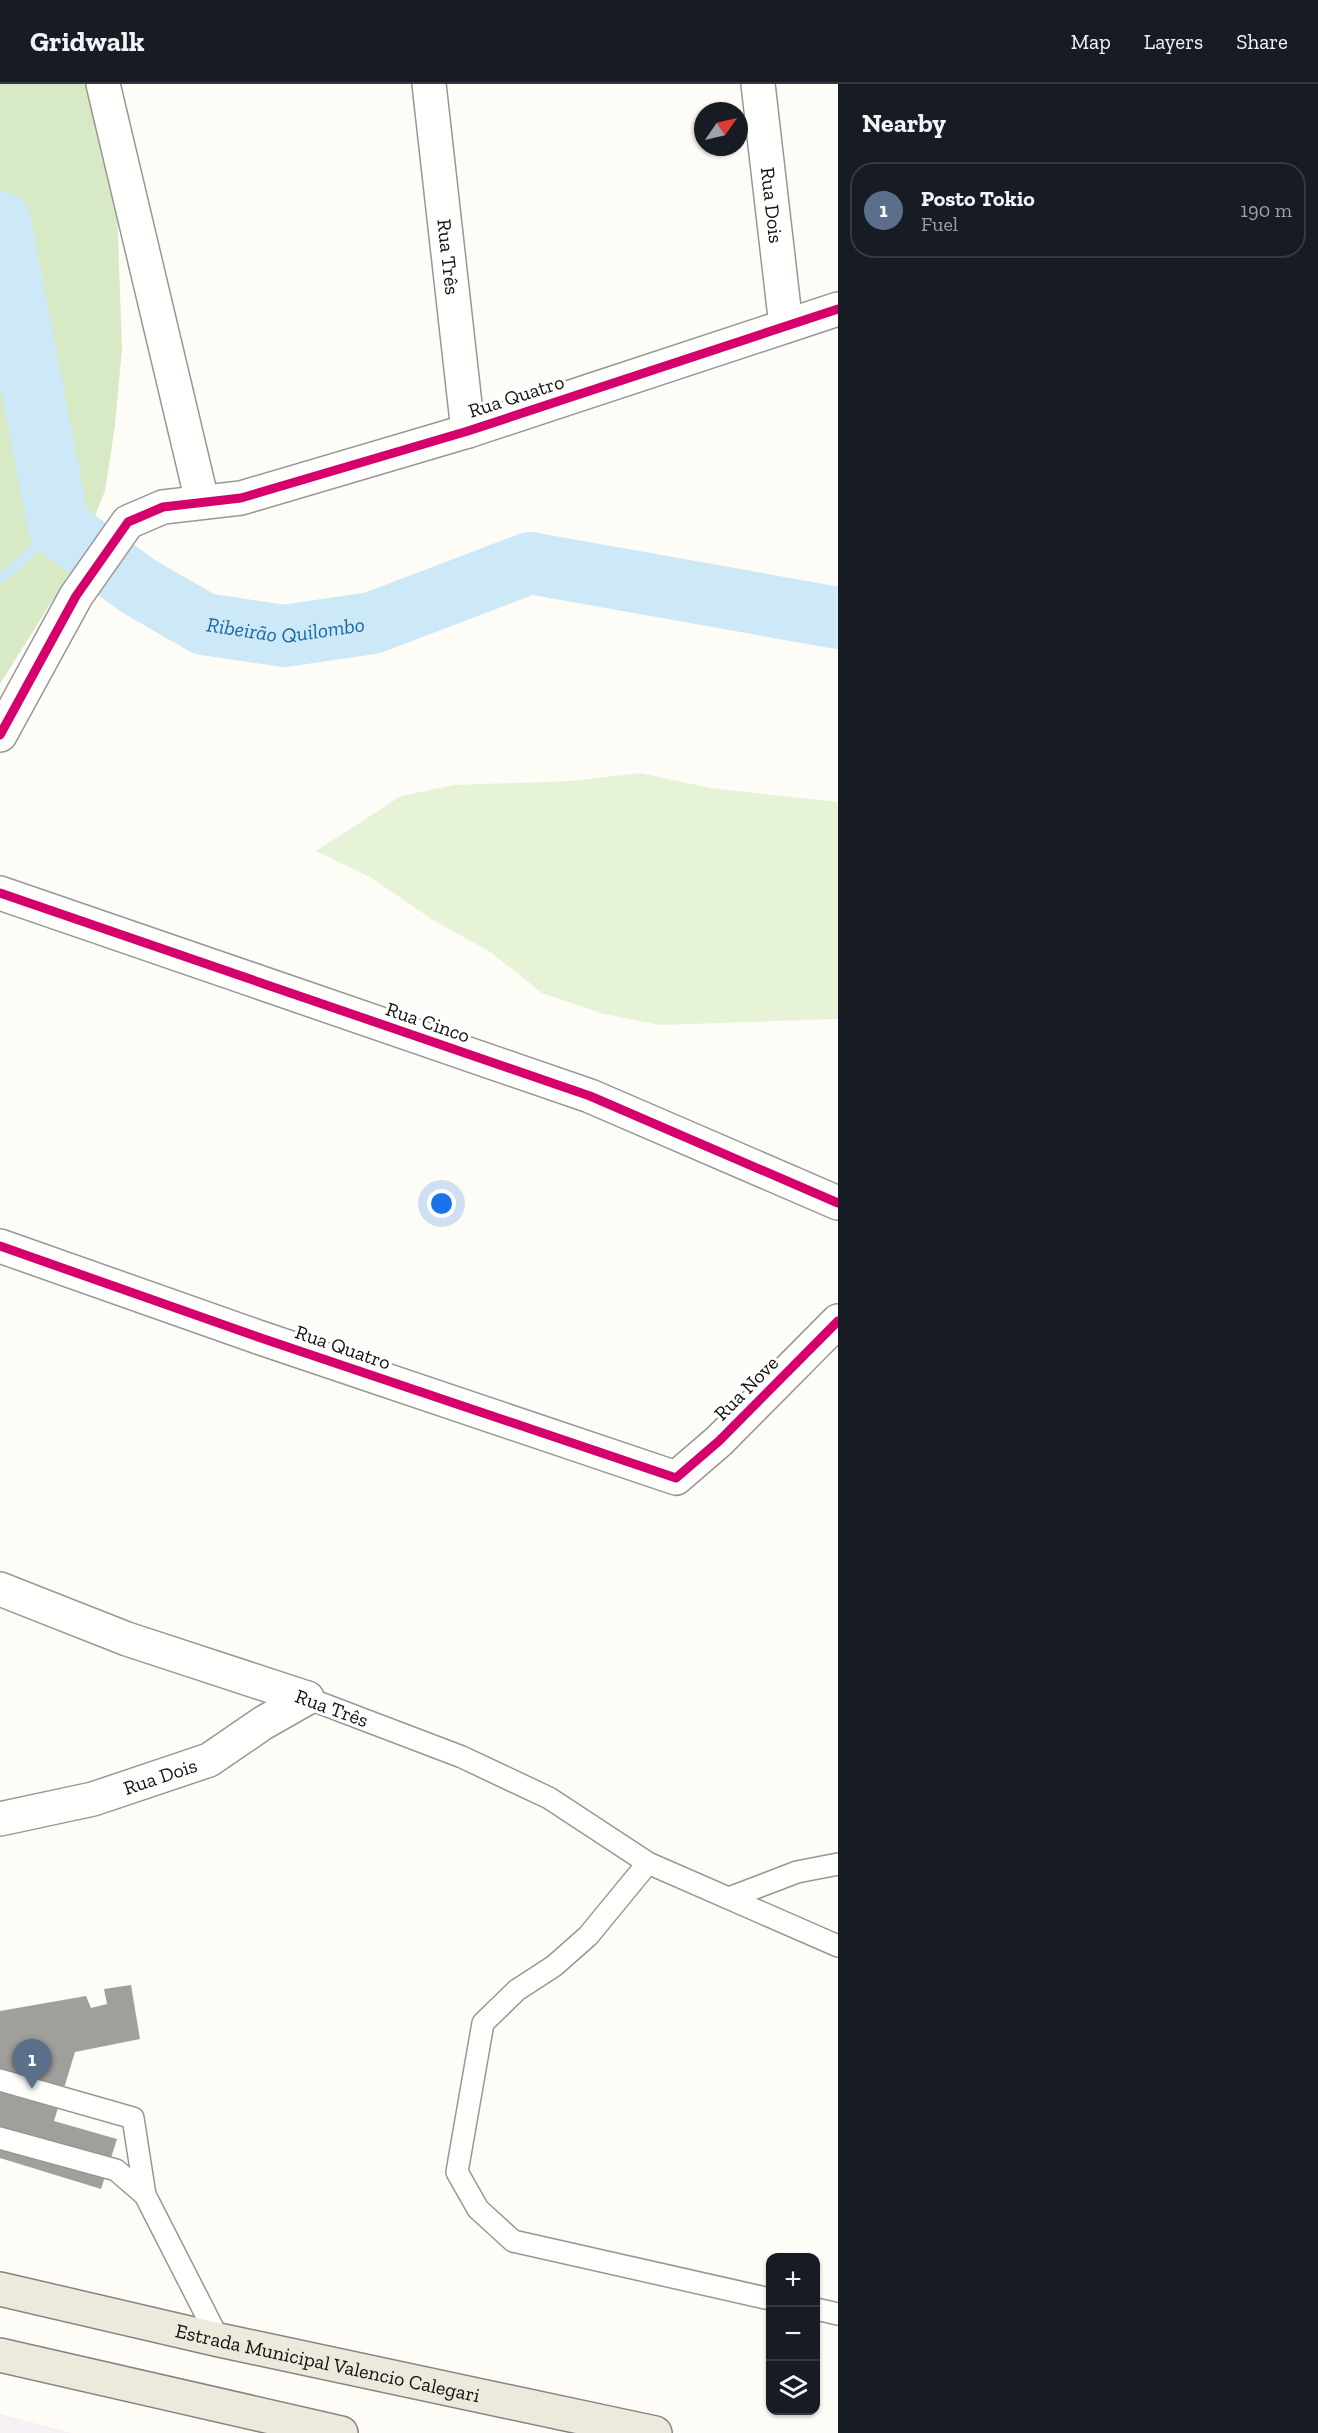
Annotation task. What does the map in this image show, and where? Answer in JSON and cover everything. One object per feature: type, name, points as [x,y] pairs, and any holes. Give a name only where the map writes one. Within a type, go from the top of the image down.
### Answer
[{"type":"main road","name":"Estrada Municipal Valencio Calegari","points":[[0,2289],[219,2340],[655,2433]]},
{"type":"main road","points":[[0,2355],[341,2433]]},
{"type":"street","points":[[103,84],[202,501]]},
{"type":"street","name":"Rua Três","points":[[429,84],[468,431]]},
{"type":"street","name":"Rua Dois","points":[[758,84],[786,326]]},
{"type":"street","name":"Rua Quatro","points":[[0,735],[76,596],[128,522],[163,507],[202,501],[223,502],[241,498],[468,431],[838,309]]},
{"type":"street","name":"Rua Cinco","points":[[0,893],[590,1096],[838,1203]]},
{"type":"street","name":"Rua Quatro","points":[[0,1246],[258,1337],[676,1478]]},
{"type":"street","name":"Rua Nove","points":[[676,1478],[719,1440],[838,1321]]},
{"type":"street","name":"Rua Três","points":[[0,1589],[127,1639],[307,1698]]},
{"type":"street","name":"Rua Dois","points":[[0,1819],[93,1798],[209,1760],[263,1722],[307,1698]]},
{"type":"lane","name":"Rua Três","points":[[307,1698],[462,1757],[549,1798],[648,1863],[838,1946]]},
{"type":"lane","points":[[648,1863],[588,1935],[554,1966],[517,1990],[483,2023],[457,2172],[478,2209],[513,2241],[766,2298]]},
{"type":"lane","points":[[729,1898],[798,1872],[838,1864]]},
{"type":"lane","points":[[0,2080],[133,2118],[145,2195],[219,2340]]},
{"type":"lane","points":[[0,2138],[116,2170],[145,2195]]},
{"type":"lane","points":[[820,2310],[838,2314]]},
{"type":"shaded area","points":[[0,2414],[72,2433],[0,2433]]},
{"type":"green space","points":[[0,84],[88,84],[117,207],[122,348],[115,425],[105,491],[77,561],[0,684]]},
{"type":"green space","points":[[640,773],[710,788],[838,802],[838,1019],[660,1025],[604,1014],[542,993],[492,953],[433,920],[370,877],[316,851],[401,796],[454,785],[572,781]]},
{"type":"building","points":[[131,1985],[140,2039],[75,2052],[54,2121],[117,2139],[101,2189],[0,2158],[0,2011],[86,1996],[91,2008],[107,2004],[104,1989]]},
{"type":"waterway","name":"Ribeirão Quilombo","points":[[0,222],[59,527],[138,586],[204,624],[284,636],[372,623],[530,563],[838,618]]},
{"type":"waterway","points":[[0,579],[59,527]]},
{"type":"cycle path","points":[[0,735],[76,596],[128,522],[163,507],[241,498],[468,431],[838,309]]},
{"type":"cycle path","points":[[0,893],[590,1096],[838,1203]]},
{"type":"cycle path","points":[[0,1246],[258,1337],[676,1478],[719,1441],[838,1321]]},
{"type":"place","name":"Posto Tokio","points":[[32,2089]]}]
